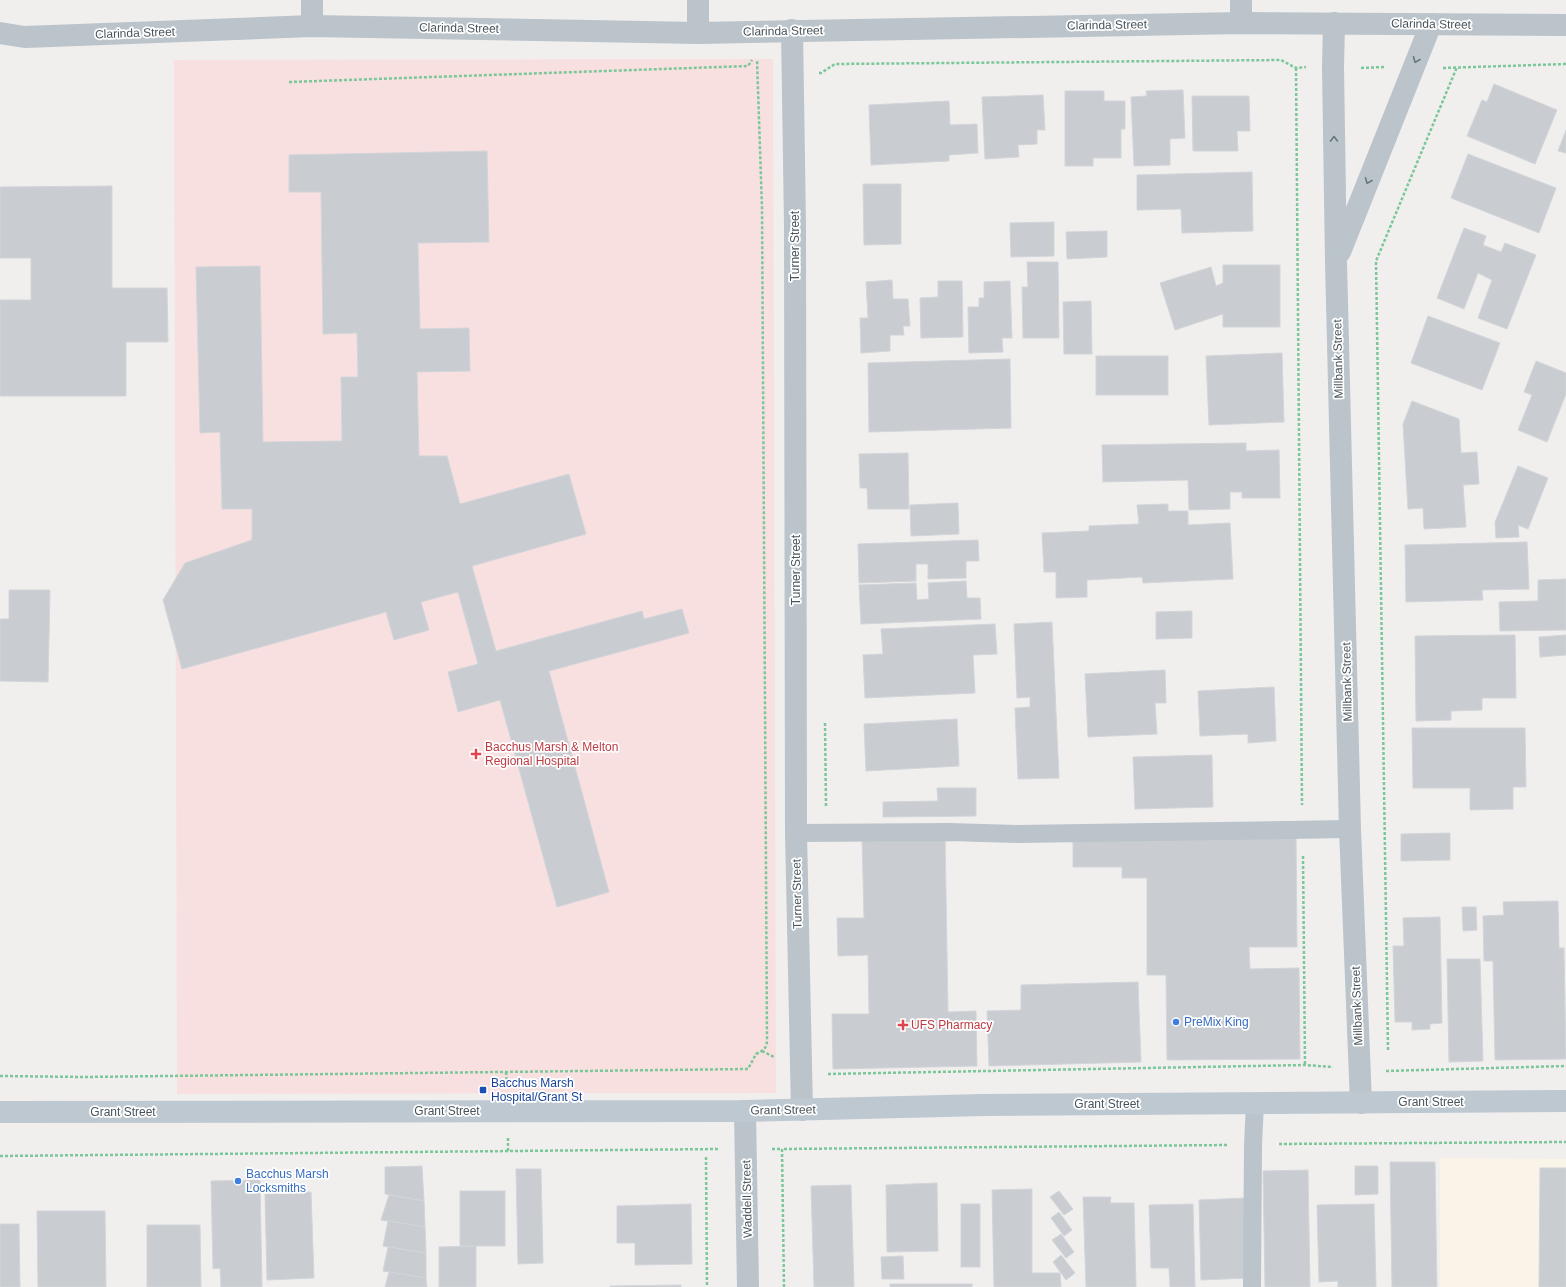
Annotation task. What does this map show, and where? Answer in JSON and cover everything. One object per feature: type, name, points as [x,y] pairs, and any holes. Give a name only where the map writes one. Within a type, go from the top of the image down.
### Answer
[{"type":"main road","name":"Grant Street","points":[[0,1112],[745,1111],[984,1105],[1566,1101]]},
{"type":"street","points":[[312,0],[312,26]]},
{"type":"street","points":[[698,0],[698,32]]},
{"type":"street","points":[[1240,0],[1241,23]]},
{"type":"street","name":"Clarinda Street","points":[[0,33],[25,37],[312,26],[698,32],[1241,23],[1566,25]]},
{"type":"street","name":"Millbank Street","points":[[1334,23],[1333,67],[1336,262],[1350,829],[1361,1103]]},
{"type":"street","name":"Millbank Street","points":[[1336,262],[1431,24]]},
{"type":"street","name":"Turner Street","points":[[792,30],[795,226],[796,833],[802,1110]]},
{"type":"street","name":"Waddell Street","points":[[745,1111],[748,1287]]},
{"type":"lane","points":[[796,833],[949,832],[1017,834],[1350,829]]},
{"type":"lane","points":[[1252,1287],[1253,1145],[1255,1103]]},
{"type":"path","points":[[0,1076],[84,1077],[748,1069],[756,1054],[762,1051],[767,1045],[762,216],[756,52]]},
{"type":"path","points":[[289,82],[748,66],[754,57]]},
{"type":"path","points":[[792,73],[821,73],[835,64],[1281,60],[1296,68],[1414,66],[1434,68],[1566,64]]},
{"type":"path","points":[[1388,1056],[1376,261],[1457,67]]},
{"type":"path","points":[[1296,68],[1304,1065]]},
{"type":"path","points":[[1388,1063],[1389,1071]]},
{"type":"path","points":[[827,1068],[827,1074],[1304,1065],[1389,1071],[1566,1066]]},
{"type":"path","points":[[0,1156],[713,1149],[746,1151],[782,1149],[1566,1142]]},
{"type":"path","points":[[782,1149],[784,1287]]},
{"type":"path","points":[[706,1157],[706,1287]]},
{"type":"shaded area","name":"Bacchus Marsh & Melton Regional Hospital","points":[[773,59],[776,1093],[177,1094],[174,60]]},
{"type":"shaded area","points":[[1440,1158],[1566,1159],[1566,1287],[1440,1287]]},
{"type":"building","points":[[1494,84],[1557,110],[1535,164],[1467,136],[1482,100],[1487,102]]},
{"type":"building","points":[[1183,90],[1185,138],[1170,139],[1170,165],[1134,166],[1131,97],[1147,96],[1146,91]]},
{"type":"building","points":[[1065,91],[1104,91],[1104,101],[1125,101],[1125,129],[1121,129],[1121,158],[1093,158],[1093,166],[1065,166]]},
{"type":"building","points":[[1043,95],[1045,130],[1037,130],[1037,144],[1018,145],[1019,157],[985,159],[982,97]]},
{"type":"building","points":[[1192,96],[1249,96],[1250,131],[1237,131],[1238,151],[1193,151]]},
{"type":"building","points":[[949,101],[950,125],[977,124],[978,153],[949,155],[949,161],[871,165],[869,105]]},
{"type":"building","points":[[1566,130],[1566,153],[1558,151]]},
{"type":"building","points":[[487,151],[489,242],[418,243],[420,329],[469,328],[470,371],[417,372],[419,456],[447,456],[460,504],[569,474],[586,534],[472,566],[496,651],[642,611],[644,619],[682,609],[689,633],[549,671],[609,892],[557,907],[500,700],[458,712],[448,672],[478,664],[458,592],[421,602],[429,630],[394,640],[386,612],[182,669],[163,600],[185,563],[252,540],[252,509],[222,509],[220,432],[200,433],[196,267],[260,266],[263,442],[342,441],[341,377],[358,377],[357,333],[323,334],[321,192],[289,192],[289,155]]},
{"type":"building","points":[[1468,154],[1556,188],[1539,233],[1451,198]]},
{"type":"building","points":[[1252,172],[1253,231],[1182,233],[1181,209],[1137,210],[1137,175]]},
{"type":"building","points":[[863,184],[901,184],[901,244],[864,245]]},
{"type":"building","points":[[112,186],[112,288],[167,288],[168,342],[126,342],[126,396],[0,396],[0,300],[31,300],[31,258],[0,258],[0,187]]},
{"type":"building","points":[[1054,222],[1054,256],[1011,257],[1010,223]]},
{"type":"building","points":[[1464,228],[1486,236],[1483,245],[1501,252],[1505,243],[1536,255],[1507,329],[1478,318],[1492,280],[1478,273],[1464,309],[1437,298]]},
{"type":"building","points":[[1107,231],[1107,257],[1067,259],[1066,232]]},
{"type":"building","points":[[1027,262],[1058,262],[1059,338],[1023,338],[1022,287],[1028,287]]},
{"type":"building","points":[[1223,265],[1280,265],[1280,327],[1223,327],[1223,314],[1175,330],[1160,283],[1211,267],[1216,286],[1223,283]]},
{"type":"building","points":[[892,280],[893,299],[908,299],[910,326],[903,326],[904,335],[890,335],[890,351],[861,353],[860,318],[868,318],[866,282]]},
{"type":"building","points":[[938,281],[962,281],[963,337],[921,338],[920,298],[938,297]]},
{"type":"building","points":[[1010,281],[1012,338],[1002,338],[1003,352],[969,353],[968,307],[979,307],[979,298],[984,298],[984,282]]},
{"type":"building","points":[[1091,301],[1092,354],[1064,354],[1063,302]]},
{"type":"building","points":[[1428,316],[1500,343],[1482,390],[1411,363]]},
{"type":"building","points":[[1282,353],[1284,422],[1209,425],[1206,356]]},
{"type":"building","points":[[1096,356],[1168,356],[1168,395],[1096,395]]},
{"type":"building","points":[[1010,359],[1011,428],[869,432],[868,363]]},
{"type":"building","points":[[1536,361],[1566,373],[1566,394],[1547,442],[1518,430],[1532,395],[1524,392]]},
{"type":"building","points":[[1412,401],[1459,419],[1461,453],[1477,452],[1479,484],[1463,485],[1466,527],[1424,529],[1423,508],[1408,509],[1403,424]]},
{"type":"building","points":[[1246,443],[1246,451],[1279,450],[1280,498],[1242,498],[1242,492],[1230,492],[1230,509],[1189,510],[1188,480],[1103,482],[1102,445]]},
{"type":"building","points":[[908,453],[909,509],[868,509],[867,488],[860,488],[859,454]]},
{"type":"building","points":[[1518,466],[1548,478],[1528,529],[1518,525],[1519,537],[1496,538],[1495,522]]},
{"type":"building","points":[[958,503],[959,534],[911,536],[910,505]]},
{"type":"building","points":[[1168,504],[1168,511],[1188,511],[1188,525],[1230,523],[1233,579],[1143,583],[1142,577],[1087,580],[1087,597],[1056,598],[1056,572],[1044,572],[1042,533],[1089,531],[1089,526],[1139,524],[1137,505]]},
{"type":"building","points":[[978,540],[979,561],[966,561],[966,578],[928,579],[928,564],[916,564],[916,581],[859,583],[858,544]]},
{"type":"building","points":[[1527,542],[1529,589],[1482,590],[1483,600],[1406,602],[1405,545]]},
{"type":"building","points":[[1566,579],[1566,630],[1500,631],[1499,602],[1538,601],[1538,580]]},
{"type":"building","points":[[966,581],[967,598],[980,598],[981,619],[861,624],[859,585],[916,583],[917,600],[929,599],[928,583]]},
{"type":"building","points":[[9,590],[50,590],[48,682],[0,681],[0,619],[9,619]]},
{"type":"building","points":[[1192,611],[1192,638],[1156,639],[1156,612]]},
{"type":"building","points":[[1052,622],[1059,778],[1018,779],[1015,708],[1030,707],[1030,697],[1017,698],[1014,624]]},
{"type":"building","points":[[995,624],[997,654],[973,655],[975,693],[865,698],[863,655],[883,654],[881,629]]},
{"type":"building","points":[[1515,635],[1516,698],[1482,698],[1482,710],[1451,711],[1451,720],[1416,721],[1415,636]]},
{"type":"building","points":[[1566,635],[1566,655],[1540,657],[1539,637]]},
{"type":"building","points":[[1165,670],[1166,703],[1155,703],[1157,734],[1088,737],[1085,674]]},
{"type":"building","points":[[1274,687],[1276,741],[1248,743],[1248,734],[1200,736],[1198,691]]},
{"type":"building","points":[[957,719],[959,766],[866,771],[864,724]]},
{"type":"building","points":[[1412,728],[1525,728],[1526,787],[1513,787],[1513,809],[1470,810],[1470,788],[1413,788]]},
{"type":"building","points":[[1212,755],[1213,807],[1135,809],[1133,757]]},
{"type":"building","points":[[937,788],[976,788],[976,816],[883,817],[883,802],[938,801]]},
{"type":"building","points":[[1450,833],[1450,860],[1401,861],[1401,834]]},
{"type":"building","points":[[945,835],[948,1012],[976,1011],[977,1066],[833,1069],[832,1014],[869,1014],[868,955],[838,956],[837,918],[864,918],[862,836]]},
{"type":"building","points":[[1296,835],[1297,947],[1249,947],[1250,969],[1299,968],[1300,1059],[1167,1060],[1166,975],[1147,975],[1147,878],[1122,878],[1122,867],[1073,867],[1073,836]]},
{"type":"building","points":[[1558,901],[1559,948],[1564,948],[1566,1059],[1495,1060],[1493,961],[1484,961],[1483,916],[1504,915],[1503,902]]},
{"type":"building","points":[[1462,907],[1476,907],[1477,930],[1463,931]]},
{"type":"building","points":[[1440,917],[1442,1023],[1430,1024],[1430,1029],[1412,1030],[1412,1022],[1395,1022],[1393,946],[1404,946],[1403,918]]},
{"type":"building","points":[[1447,959],[1480,959],[1483,1061],[1449,1062]]},
{"type":"building","points":[[1138,982],[1141,1062],[989,1066],[987,1011],[1021,1010],[1021,985]]},
{"type":"building","points":[[1390,1162],[1435,1162],[1437,1287],[1392,1287]]},
{"type":"building","points":[[422,1166],[424,1201],[385,1194],[385,1167]]},
{"type":"building","points":[[1355,1166],[1378,1166],[1378,1194],[1355,1195]]},
{"type":"building","points":[[1540,1168],[1566,1168],[1566,1287],[1539,1287]]},
{"type":"building","points":[[516,1169],[541,1169],[543,1263],[518,1264]]},
{"type":"building","points":[[1308,1170],[1310,1287],[1265,1287],[1263,1171]]},
{"type":"building","points":[[260,1180],[262,1287],[221,1287],[220,1268],[213,1269],[211,1181]]},
{"type":"building","points":[[937,1183],[938,1251],[887,1252],[886,1185]]},
{"type":"building","points":[[851,1185],[854,1287],[814,1287],[811,1186]]},
{"type":"building","points":[[1032,1189],[1032,1273],[1060,1273],[1061,1287],[994,1287],[992,1190]]},
{"type":"building","points":[[460,1191],[505,1191],[505,1246],[460,1246]]},
{"type":"building","points":[[1059,1191],[1073,1209],[1064,1215],[1050,1197]]},
{"type":"building","points":[[311,1192],[314,1278],[267,1280],[265,1194]]},
{"type":"building","points":[[389,1195],[424,1201],[425,1227],[381,1220]]},
{"type":"building","points":[[1083,1197],[1111,1197],[1110,1203],[1134,1203],[1136,1287],[1086,1287]]},
{"type":"building","points":[[1246,1198],[1248,1278],[1201,1280],[1199,1200]]},
{"type":"building","points":[[691,1204],[692,1264],[635,1265],[635,1243],[617,1243],[617,1206]]},
{"type":"building","points":[[961,1204],[980,1204],[980,1267],[961,1267]]},
{"type":"building","points":[[1193,1204],[1195,1287],[1170,1287],[1169,1268],[1151,1268],[1149,1205]]},
{"type":"building","points":[[1374,1204],[1376,1287],[1338,1287],[1338,1281],[1319,1282],[1317,1205]]},
{"type":"building","points":[[37,1211],[105,1211],[106,1287],[38,1287]]},
{"type":"building","points":[[1059,1212],[1072,1230],[1064,1236],[1051,1218]]},
{"type":"building","points":[[388,1221],[425,1227],[426,1253],[383,1246]]},
{"type":"building","points":[[0,1224],[19,1224],[20,1287],[0,1287]]},
{"type":"building","points":[[147,1225],[200,1225],[201,1287],[147,1287]]},
{"type":"building","points":[[1061,1234],[1074,1252],[1066,1258],[1052,1240]]},
{"type":"building","points":[[476,1246],[476,1287],[439,1287],[439,1247]]},
{"type":"building","points":[[388,1247],[426,1253],[426,1278],[383,1271]]},
{"type":"building","points":[[1061,1255],[1075,1273],[1066,1280],[1053,1262]]},
{"type":"building","points":[[903,1256],[904,1279],[882,1279],[881,1257]]},
{"type":"building","points":[[389,1272],[426,1278],[427,1287],[385,1287]]},
{"type":"building","points":[[890,1284],[972,1284],[972,1287],[890,1287]]},
{"type":"building","points":[[681,1285],[681,1287],[610,1287],[610,1286]]},
{"type":"place","name":"Bacchus Marsh & Melton Regional Hospital","points":[[476,754]]},
{"type":"place","name":"PreMix King","points":[[1176,1022]]},
{"type":"place","name":"UFS Pharmacy","points":[[903,1025]]},
{"type":"place","name":"Bacchus Marsh Hospital/Grant St","points":[[483,1090]]},
{"type":"place","name":"Bacchus Marsh Locksmiths","points":[[238,1181]]}]
